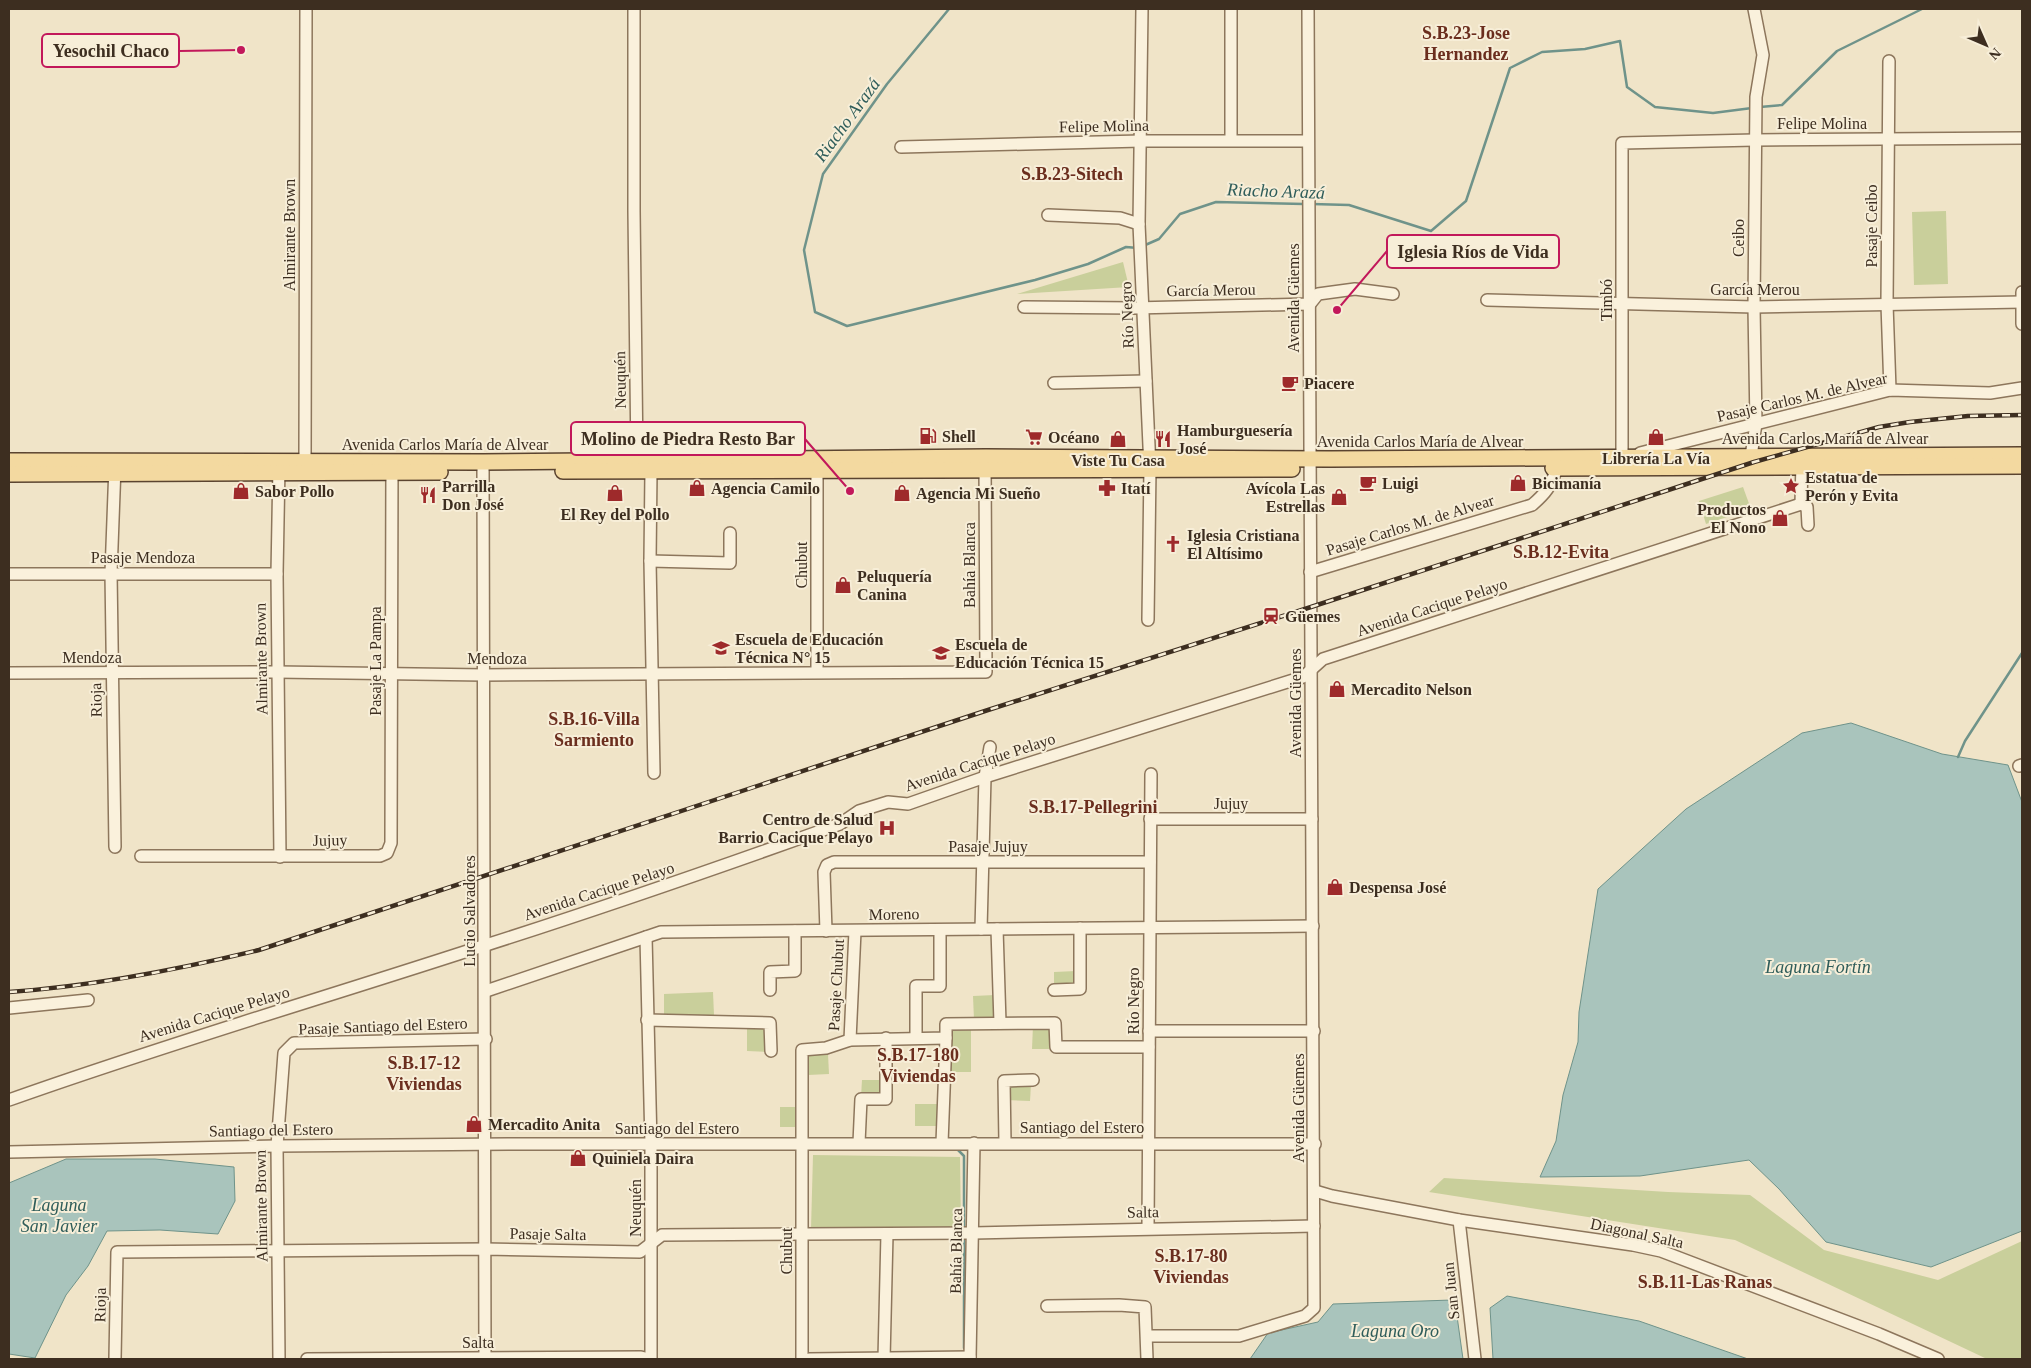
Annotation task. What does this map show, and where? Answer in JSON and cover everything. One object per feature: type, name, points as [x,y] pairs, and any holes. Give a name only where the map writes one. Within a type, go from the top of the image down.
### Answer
[{"type":"main road","name":"Avenida Carlos María de Alvear","points":[[1802,462],[2022,455]]},
{"type":"main road","name":"Avenida Carlos María de Alvear","points":[[483,467],[637,460],[817,465]]},
{"type":"main road","name":"Avenida Carlos María de Alvear","points":[[9,462],[115,468]]},
{"type":"main road","name":"Avenida Carlos María de Alvear","points":[[279,467],[305,462],[392,466]]},
{"type":"main road","name":"Avenida Carlos María de Alvear","points":[[9,474],[115,468],[392,466],[651,471],[817,465],[985,463],[1149,462],[1557,468],[1622,463]]},
{"type":"main road","name":"Avenida Carlos María de Alvear","points":[[1309,464],[1802,462],[2022,466]]},
{"type":"street","name":"Almirante Brown","points":[[305,462],[306,9]]},
{"type":"street","name":"Neuquén","points":[[634,9],[637,460]]},
{"type":"street","name":"Río Negro","points":[[1142,9],[1139,224],[1144,307],[1149,462],[1148,620]]},
{"type":"street","points":[[1231,9],[1231,140]]},
{"type":"street","name":"Avenida Güemes","points":[[1147,1336],[1238,1336],[1305,1316],[1314,1308],[1315,1144],[1309,464],[1310,213],[1308,196],[1308,9]]},
{"type":"street","name":"Ceibo","points":[[1753,462],[1756,424],[1754,306],[1756,97],[1763,56],[1754,9]]},
{"type":"street","name":"Pasaje Ceibo","points":[[1890,61],[1887,304],[1890,390]]},
{"type":"street","name":"Felipe Molina","points":[[1622,143],[2022,138]]},
{"type":"street","name":"Felipe Molina","points":[[901,146],[1141,141],[1308,141]]},
{"type":"street","name":"Timbó","points":[[1622,143],[1622,463]]},
{"type":"street","points":[[1048,215],[1120,218],[1139,224]]},
{"type":"street","name":"García Merou","points":[[1024,307],[1310,304],[1318,294],[1355,289],[1393,294]]},
{"type":"street","points":[[2022,292],[2022,324]]},
{"type":"street","name":"García Merou","points":[[1487,300],[1754,306],[2022,302]]},
{"type":"street","points":[[1054,383],[1146,381]]},
{"type":"street","name":"Pasaje Carlos M. de Alvear","points":[[1622,463],[1756,424],[1890,390],[1990,393],[2022,388]]},
{"type":"street","points":[[637,460],[651,471],[650,561],[654,773]]},
{"type":"street","points":[[1802,462],[1801,504],[1807,507],[1808,525]]},
{"type":"street","name":"Bahía Blanca","points":[[985,463],[986,672]]},
{"type":"street","name":"Chubut","points":[[817,465],[817,672]]},
{"type":"street","name":"Pasaje La Pampa","points":[[380,856],[387,853],[391,843],[392,466]]},
{"type":"street","name":"Almirante Brown","points":[[279,467],[277,672],[280,856]]},
{"type":"street","name":"Lucio Salvadores","points":[[483,467],[486,991],[485,1359]]},
{"type":"street","name":"Rioja","points":[[115,468],[111,573],[115,847]]},
{"type":"street","name":"Pasaje Carlos M. de Alvear","points":[[1310,572],[1532,505],[1552,484],[1557,468]]},
{"type":"street","name":"Avenida Cacique Pelayo","points":[[9,1100],[120,1060],[485,946],[655,890],[840,824],[859,811],[888,802],[908,804],[985,777],[1303,677],[1323,659],[1801,504]]},
{"type":"street","points":[[650,561],[730,563],[730,533]]},
{"type":"street","name":"Pasaje Mendoza","points":[[9,574],[277,574]]},
{"type":"street","name":"Mendoza","points":[[9,673],[277,672],[484,675],[986,672]]},
{"type":"street","points":[[981,929],[985,777],[990,747]]},
{"type":"street","name":"Río Negro","points":[[1148,1228],[1151,774]]},
{"type":"street","name":"Jujuy","points":[[1150,819],[1312,819]]},
{"type":"street","name":"Jujuy","points":[[141,856],[380,856]]},
{"type":"street","name":"Pasaje Jujuy","points":[[826,865],[834,862],[1150,862]]},
{"type":"street","name":"Pasaje Chubut","points":[[826,865],[824,872],[826,931]]},
{"type":"street","name":"Moreno","points":[[486,991],[660,932],[1313,926]]},
{"type":"street","points":[[1054,990],[1080,989],[1080,928]]},
{"type":"street","points":[[997,929],[1000,1023]]},
{"type":"street","points":[[916,1038],[916,986],[940,986],[940,930]]},
{"type":"street","points":[[770,990],[770,972],[795,972],[795,931]]},
{"type":"street","name":"Pasaje Chubut","points":[[850,1040],[855,931]]},
{"type":"street","name":"Neuquén","points":[[646,937],[651,1144],[650,1359]]},
{"type":"street","points":[[9,1008],[88,1000]]},
{"type":"street","points":[[647,1020],[770,1023],[771,1051]]},
{"type":"street","points":[[942,1143],[946,1024],[1055,1023],[1056,1047],[1149,1047]]},
{"type":"street","points":[[1149,1031],[1314,1031]]},
{"type":"street","points":[[859,1143],[861,1099],[886,1099],[886,1038]]},
{"type":"street","points":[[850,1040],[946,1038]]},
{"type":"street","name":"Pasaje Santiago del Estero","points":[[284,1053],[294,1043],[486,1039]]},
{"type":"street","name":"Chubut","points":[[802,1359],[802,1050],[826,1048],[850,1040]]},
{"type":"street","name":"Almirante Brown","points":[[279,1359],[276,1146],[284,1053]]},
{"type":"street","points":[[1005,1143],[1004,1081],[1033,1080]]},
{"type":"street","name":"Santiago del Estero","points":[[9,1152],[276,1146],[859,1143],[1315,1144]]},
{"type":"street","name":"Bahía Blanca","points":[[970,1358],[974,1143]]},
{"type":"street","name":"Diagonal Salta","points":[[1315,1190],[1332,1196],[1459,1220],[1633,1245],[1660,1251],[1685,1258],[1938,1359]]},
{"type":"street","name":"San Juan","points":[[1459,1220],[1475,1359]]},
{"type":"street","name":"Salta","points":[[973,1233],[1314,1226]]},
{"type":"street","name":"Pasaje Salta","points":[[118,1252],[485,1249],[640,1252],[662,1235],[973,1233]]},
{"type":"street","points":[[884,1359],[887,1234]]},
{"type":"street","name":"Rioja","points":[[115,1359],[118,1252]]},
{"type":"street","points":[[1047,1306],[1119,1304],[1145,1307],[1147,1359]]},
{"type":"street","name":"Salta","points":[[307,1359],[642,1357],[650,1359]]},
{"type":"street","points":[[809,1359],[970,1358]]},
{"type":"green space","points":[[1946,211],[1948,284],[1914,285],[1912,212]]},
{"type":"green space","points":[[1123,262],[1129,287],[1017,294]]},
{"type":"green space","points":[[1743,487],[1751,509],[1706,524],[1699,501]]},
{"type":"green space","points":[[1076,971],[1077,989],[1054,990],[1054,972]]},
{"type":"green space","points":[[713,992],[714,1015],[664,1017],[664,994]]},
{"type":"green space","points":[[995,995],[997,1019],[974,1020],[973,996]]},
{"type":"green space","points":[[1033,1025],[1053,1025],[1052,1049],[1032,1049]]},
{"type":"green space","points":[[747,1027],[767,1028],[767,1052],[747,1051]]},
{"type":"green space","points":[[971,1030],[971,1072],[951,1072],[951,1031]]},
{"type":"green space","points":[[828,1054],[829,1074],[808,1075],[808,1055]]},
{"type":"green space","points":[[862,1080],[883,1080],[883,1097],[861,1097]]},
{"type":"green space","points":[[1007,1083],[1031,1084],[1030,1101],[1006,1100]]},
{"type":"green space","points":[[915,1104],[938,1104],[939,1126],[915,1126]]},
{"type":"green space","points":[[780,1107],[796,1107],[796,1127],[780,1127]]},
{"type":"green space","points":[[813,1155],[960,1157],[961,1228],[811,1229]]},
{"type":"green space","points":[[1444,1178],[1668,1192],[1750,1195],[1824,1250],[1938,1280],[2022,1241],[2022,1359],[1987,1359],[1735,1240],[1429,1192]]},
{"type":"water","name":"Laguna Fortín","points":[[1851,723],[1942,754],[2008,765],[2022,802],[2022,1231],[1931,1267],[1826,1242],[1779,1189],[1749,1160],[1640,1176],[1540,1177],[1556,1141],[1563,1095],[1578,1042],[1579,1012],[1598,889],[1686,809],[1802,733]]},
{"type":"water","name":"Laguna San Javier","points":[[66,1159],[155,1159],[234,1167],[235,1201],[218,1234],[160,1230],[107,1231],[88,1266],[66,1295],[35,1358],[9,1354],[9,1183]]},
{"type":"water","points":[[1507,1296],[1639,1321],[1748,1359],[1493,1359],[1490,1308]]},
{"type":"water","name":"Laguna Oro","points":[[1452,1300],[1456,1309],[1463,1359],[1250,1359],[1268,1333],[1318,1322],[1333,1304]]},
{"type":"waterway","name":"Riacho Arazá","points":[[949,9],[887,84],[823,174],[804,250],[815,312],[847,326],[1035,280],[1088,264],[1126,247],[1138,248]]},
{"type":"waterway","name":"Riacho Arazá","points":[[1760,107],[1782,105],[1837,51],[1922,9]]},
{"type":"waterway","name":"Riacho Arazá","points":[[1312,204],[1349,205],[1431,231],[1466,201],[1510,68],[1542,52],[1585,49],[1620,41],[1627,87],[1655,107],[1713,113],[1752,108]]},
{"type":"waterway","name":"Riacho Arazá","points":[[1143,246],[1159,239],[1180,214],[1216,202],[1304,204]]},
{"type":"waterway","points":[[1958,757],[1965,741],[2022,653]]},
{"type":"waterway","points":[[957,1149],[964,1156],[964,1226]]},
{"type":"waterway","points":[[964,1241],[964,1348]]},
{"type":"railway","points":[[9,992],[72,986],[135,976],[259,950],[988,710],[1754,462],[1879,427],[1968,416],[2022,415]]},
{"type":"place","name":"Yesochil Chaco","points":[[241,50]]},
{"type":"place","name":"Iglesia Ríos de Vida","points":[[1337,310]]},
{"type":"place","name":"Piacere","points":[[1290,383]]},
{"type":"place","name":"Shell","points":[[928,436]]},
{"type":"place","name":"Océano","points":[[1034,437]]},
{"type":"place","name":"Librería La Vía","points":[[1656,437]]},
{"type":"place","name":"Viste Tu Casa","points":[[1118,439]]},
{"type":"place","name":"Hamburguesería José","points":[[1163,439]]},
{"type":"place","name":"Luigi","points":[[1368,483]]},
{"type":"place","name":"Bicimanía","points":[[1518,483]]},
{"type":"place","name":"Estatua de Perón y Evita","points":[[1791,486]]},
{"type":"place","name":"Agencia Camilo","points":[[697,488]]},
{"type":"place","name":"Itatí","points":[[1107,488]]},
{"type":"place","name":"Sabor Pollo","points":[[241,491]]},
{"type":"place","name":"Molino de Piedra Resto Bar","points":[[850,491]]},
{"type":"place","name":"El Rey del Pollo","points":[[615,493]]},
{"type":"place","name":"Agencia Mi Sueño","points":[[902,493]]},
{"type":"place","name":"Parrilla Don José","points":[[428,495]]},
{"type":"place","name":"Avícola Las Estrellas","points":[[1339,497]]},
{"type":"place","name":"Productos El Nono","points":[[1780,518]]},
{"type":"place","name":"Iglesia Cristiana El Altísimo","points":[[1173,544]]},
{"type":"place","name":"Peluquería Canina","points":[[843,585]]},
{"type":"place","name":"Güemes","points":[[1271,616]]},
{"type":"place","name":"Escuela de Educación Técnica N° 15","points":[[721,648]]},
{"type":"place","name":"Escuela de Educación Técnica 15","points":[[941,653]]},
{"type":"place","name":"Mercadito Nelson","points":[[1337,689]]},
{"type":"place","name":"Centro de Salud Barrio Cacique Pelayo","points":[[887,828]]},
{"type":"place","name":"Despensa José","points":[[1335,887]]},
{"type":"place","name":"Mercadito Anita","points":[[474,1124]]},
{"type":"place","name":"Quiniela Daira","points":[[578,1158]]},
{"type":"district","name":"S.B.23-Jose Hernandez","points":[[1466,43]]},
{"type":"district","name":"S.B.23-Sitech","points":[[1072,174]]},
{"type":"district","name":"S.B.12-Evita","points":[[1561,552]]},
{"type":"district","name":"S.B.16-Villa Sarmiento","points":[[594,730]]},
{"type":"district","name":"S.B.17-Pellegrini","points":[[1093,807]]},
{"type":"district","name":"S.B.17-180 Viviendas","points":[[918,1065]]},
{"type":"district","name":"S.B.17-12 Viviendas","points":[[424,1073]]},
{"type":"district","name":"S.B.17-80 Viviendas","points":[[1191,1266]]},
{"type":"district","name":"S.B.11-Las Ranas","points":[[1705,1282]]}]
